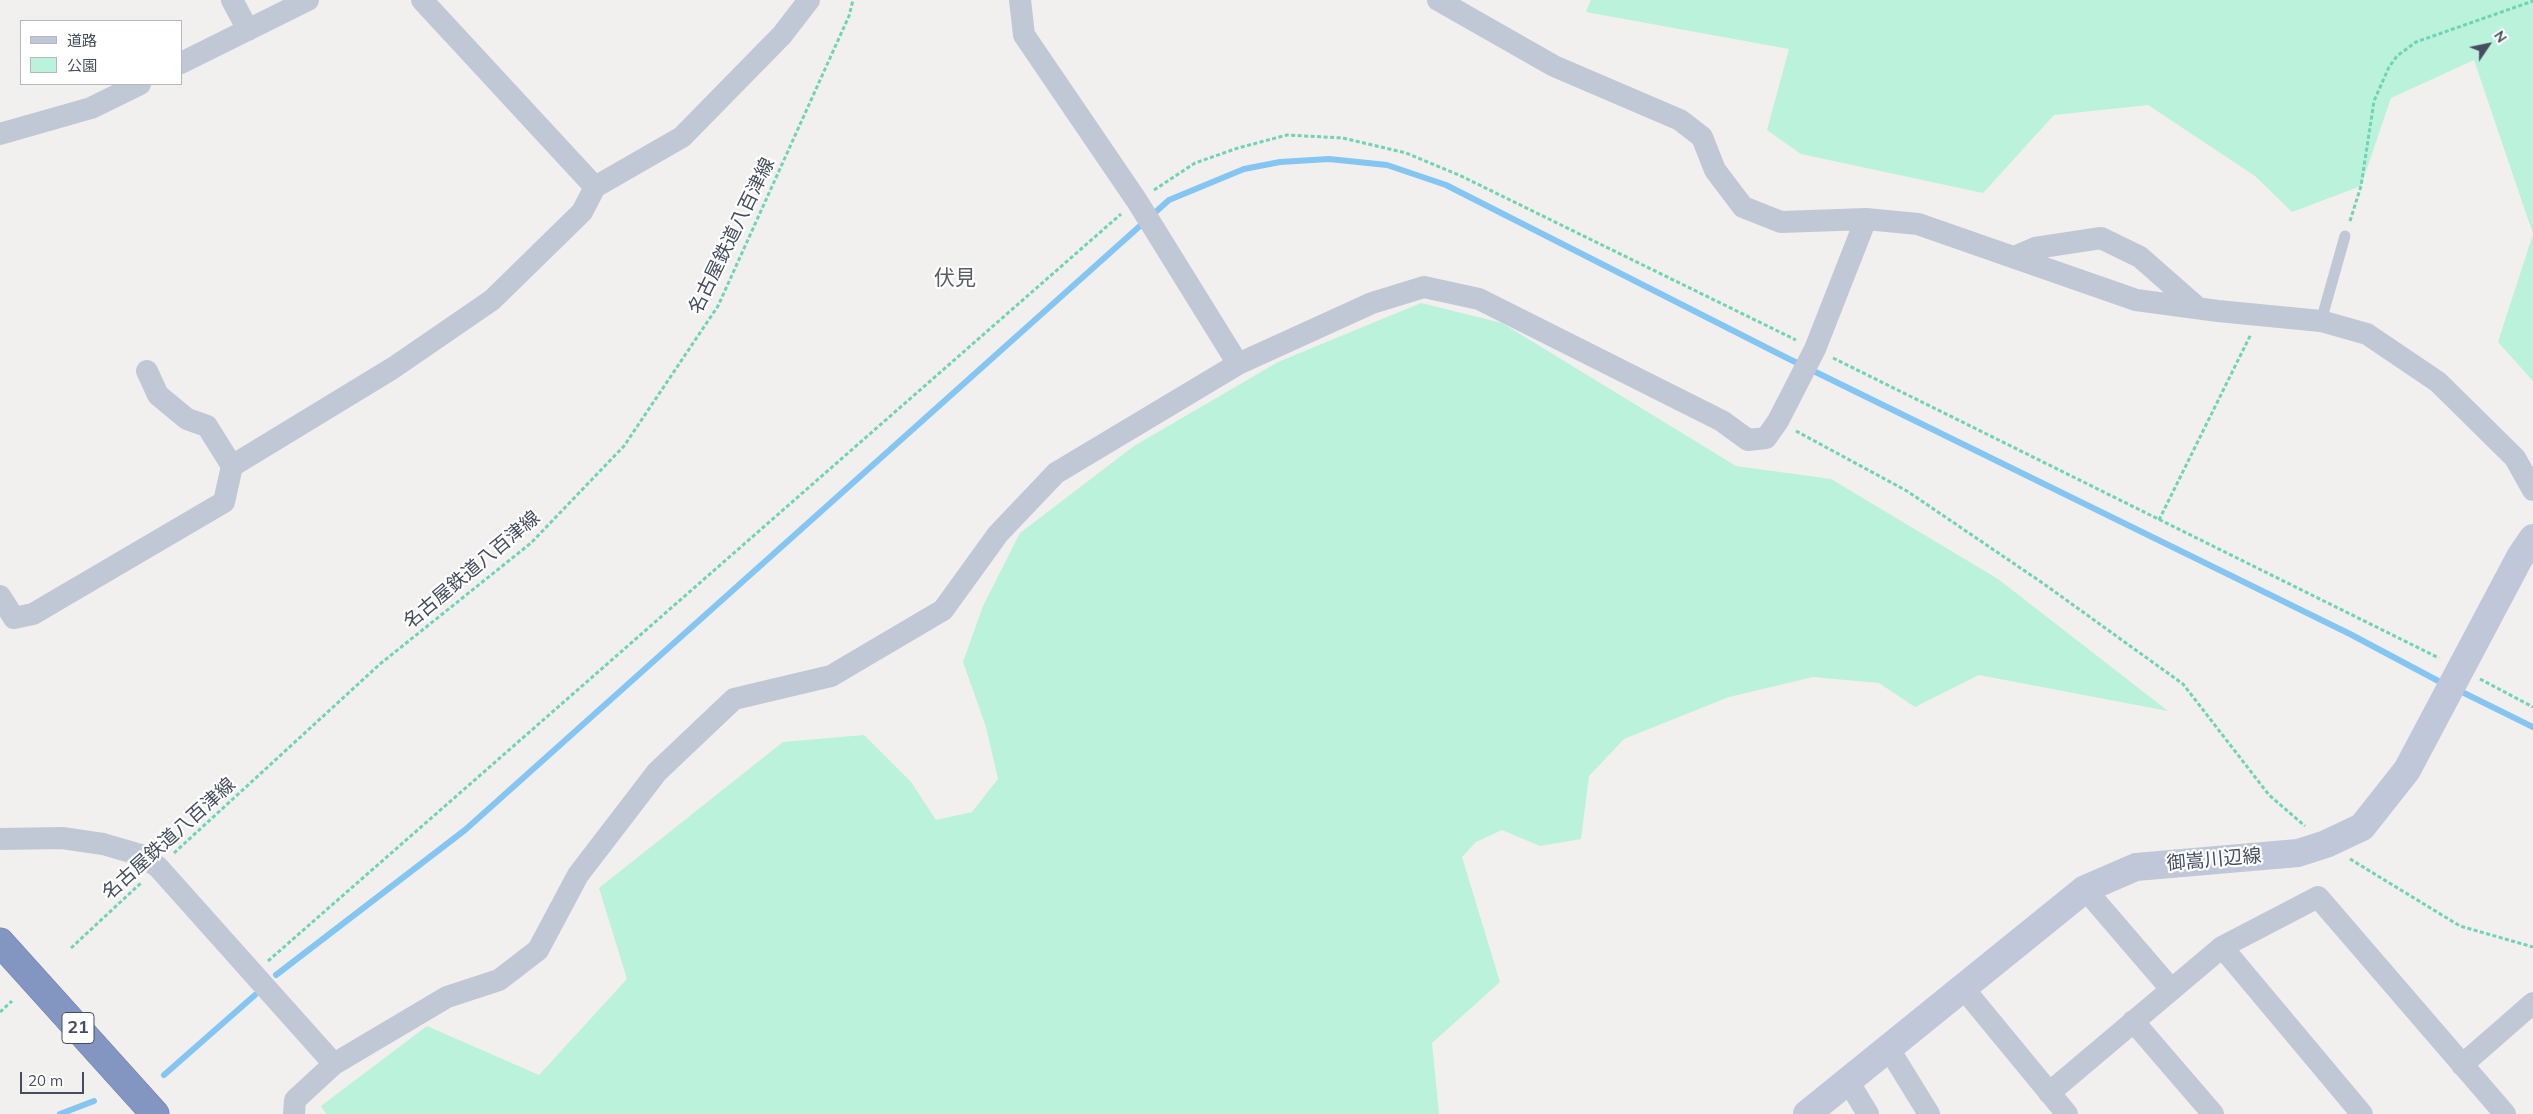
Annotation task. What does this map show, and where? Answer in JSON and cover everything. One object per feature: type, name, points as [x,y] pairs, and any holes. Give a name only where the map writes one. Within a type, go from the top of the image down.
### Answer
[{"type":"highway","name":"21","points":[[0,942],[155,1114]]},
{"type":"main road","name":"御嵩川辺線","points":[[1807,1114],[1964,989],[2085,889],[2136,867],[2298,853],[2326,844],[2362,827],[2407,770],[2456,681],[2520,556],[2533,538]]},
{"type":"street","points":[[232,0],[248,30]]},
{"type":"street","points":[[182,63],[308,0]]},
{"type":"street","points":[[422,0],[595,187]]},
{"type":"street","points":[[232,466],[392,368],[492,300],[582,212],[595,187],[682,137],[782,36],[809,0]]},
{"type":"street","points":[[1020,0],[1024,35],[1137,201],[1238,364]]},
{"type":"street","points":[[1438,0],[1554,66],[1680,120],[1702,137],[1715,170],[1743,207],[1781,222],[1866,219],[1918,224],[2136,300],[2321,321],[2367,334],[2438,382],[2515,458],[2533,490]]},
{"type":"street","points":[[0,134],[91,108],[138,85]]},
{"type":"street","points":[[294,1114],[296,1100],[334,1064],[447,997],[499,980],[538,950],[578,875],[657,772],[734,699],[831,676],[943,610],[998,534],[1056,473],[1238,364],[1372,303],[1424,286],[1479,298],[1722,421],[1748,440],[1766,438],[1778,421],[1815,349],[1866,219]]},
{"type":"street","points":[[2014,258],[2035,248],[2101,238],[2140,257],[2198,308]]},
{"type":"street","points":[[0,596],[14,618],[33,614],[224,502],[232,466],[207,426],[187,419],[158,395],[147,371]]},
{"type":"street","points":[[0,839],[62,838],[103,844],[141,855],[158,867],[334,1064]]},
{"type":"street","points":[[2085,889],[2170,989]]},
{"type":"street","points":[[2049,1093],[2222,947],[2318,897],[2505,1114]]},
{"type":"street","points":[[2222,947],[2362,1114]]},
{"type":"street","points":[[1964,989],[2067,1114]]},
{"type":"street","points":[[2462,1064],[2533,1003]]},
{"type":"street","points":[[2133,1021],[2213,1114]]},
{"type":"street","points":[[1889,1049],[1929,1114]]},
{"type":"street","points":[[1848,1081],[1868,1114]]},
{"type":"lane","points":[[2321,321],[2345,236]]},
{"type":"path","name":"名古屋鉄道八百津線","points":[[71,948],[380,664],[532,542],[624,446],[718,306],[849,16],[853,0]]},
{"type":"path","points":[[2345,236],[2361,186],[2374,101],[2389,67],[2397,56],[2416,42],[2533,1]]},
{"type":"path","points":[[253,974],[1137,201],[1195,163],[1238,148],[1287,135],[1344,138],[1406,153],[1459,175],[2159,520],[2456,681],[2533,707]]},
{"type":"path","points":[[2159,520],[2260,315]]},
{"type":"path","points":[[1778,421],[1907,491],[2044,584],[2183,684],[2269,795],[2326,844],[2460,926],[2533,947]]},
{"type":"path","points":[[0,1012],[12,1001]]},
{"type":"green space","points":[[1591,0],[2533,0],[2533,234],[2474,60],[2391,98],[2361,186],[2292,212],[2255,176],[2148,105],[2054,115],[1983,193],[1801,154],[1767,130],[1789,49],[1586,12]]},
{"type":"green space","points":[[2533,234],[2533,381],[2498,342]]},
{"type":"green space","points":[[1421,303],[1502,323],[1736,466],[1831,479],[1998,579],[2168,711],[1979,675],[1915,707],[1879,683],[1813,677],[1729,697],[1624,739],[1589,776],[1581,839],[1540,846],[1502,830],[1476,842],[1462,857],[1500,982],[1432,1043],[1439,1114],[326,1114],[321,1106],[427,1026],[539,1075],[627,979],[599,888],[783,742],[864,735],[911,782],[936,820],[972,812],[998,779],[986,727],[963,662],[983,606],[1020,533],[1134,446],[1278,362]]},
{"type":"waterway","points":[[276,975],[465,830],[1169,200],[1244,169],[1280,162],[1329,159],[1387,165],[1446,185],[1783,356],[2350,634],[2444,684]]},
{"type":"waterway","points":[[2456,689],[2533,727]]},
{"type":"waterway","points":[[164,1075],[255,995]]},
{"type":"waterway","points":[[60,1114],[94,1101]]},
{"type":"district","name":"伏見","points":[[955,279]]}]
